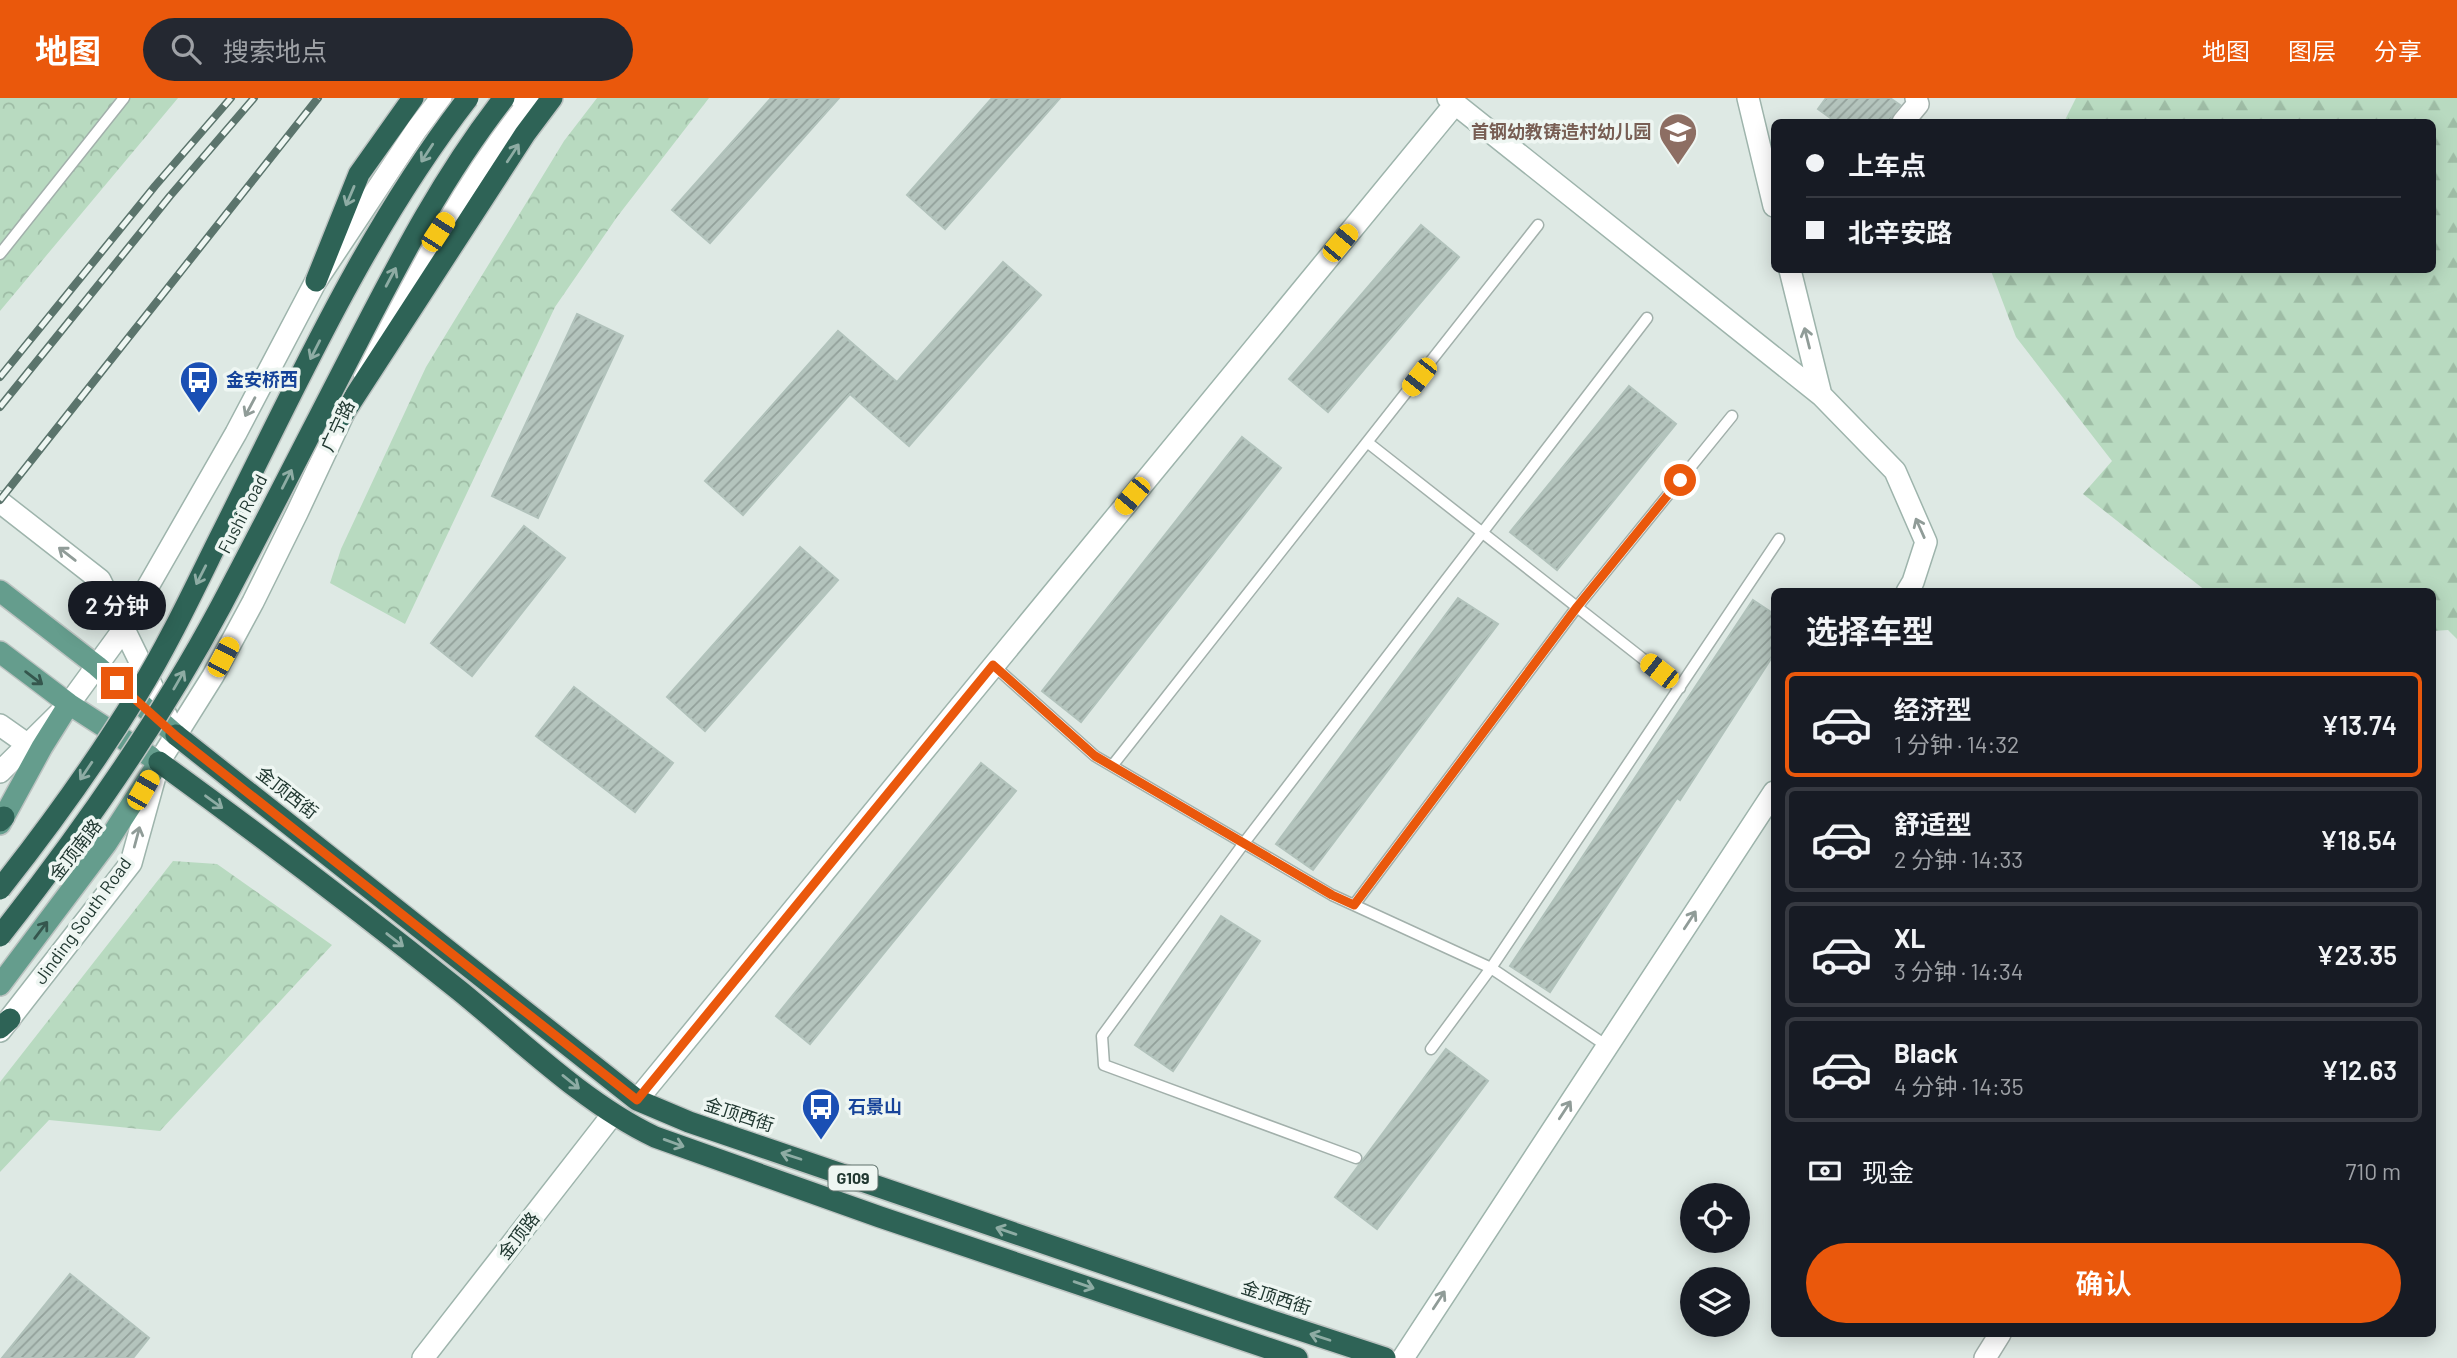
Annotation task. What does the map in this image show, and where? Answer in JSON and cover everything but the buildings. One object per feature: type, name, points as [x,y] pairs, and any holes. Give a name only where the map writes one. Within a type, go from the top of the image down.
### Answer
[{"type":"highway","points":[[316,281],[359,174],[413,98]]},
{"type":"highway","name":"Fushi Road","points":[[0,889],[74,789],[138,694],[193,592],[364,253],[436,140],[468,98]]},
{"type":"highway","name":"Fushi Road","points":[[0,936],[97,807],[176,686],[220,608],[426,212],[471,140],[504,98]]},
{"type":"highway","points":[[342,416],[525,134],[552,98]]},
{"type":"highway","name":"金顶西街","points":[[176,736],[637,1100],[689,1122],[1385,1358]]},
{"type":"highway","name":"G109","points":[[159,762],[249,828],[613,1114],[655,1137],[1297,1358]]},
{"type":"main road","points":[[0,591],[97,666],[176,736]]},
{"type":"main road","points":[[0,652],[69,704],[159,762],[106,844],[0,985]]},
{"type":"main road","points":[[1,821],[35,745],[69,704]]},
{"type":"main road","name":"金顶南路","points":[[0,948],[91,832],[128,779],[159,762]]},
{"type":"street","points":[[69,704],[123,630],[236,433],[316,281],[417,129],[441,98]]},
{"type":"street","name":"广宁路","points":[[159,762],[213,676],[253,601],[298,513],[384,328],[438,232],[498,138],[528,98]]},
{"type":"street","points":[[1905,119],[1917,104],[1916,98]]},
{"type":"street","points":[[1752,100],[1771,192]]},
{"type":"street","points":[[637,1100],[1451,101],[1821,395],[1895,471],[1926,542],[1909,588]]},
{"type":"street","points":[[1791,273],[1821,395]]},
{"type":"street","points":[[0,502],[100,580],[176,736]]},
{"type":"street","points":[[0,725],[35,745],[0,772]]},
{"type":"street","name":"Jinding South Road","points":[[3,1026],[131,863],[159,762]]},
{"type":"street","points":[[1403,1358],[1771,797]]},
{"type":"street","name":"金顶路","points":[[424,1358],[613,1114]]},
{"type":"street","points":[[1985,1358],[1998,1337]]},
{"type":"lane","points":[[0,254],[124,98]]},
{"type":"lane","points":[[1112,766],[1538,225]]},
{"type":"lane","points":[[1356,1158],[1104,1065],[1102,1036],[1244,843],[1647,318]]},
{"type":"lane","points":[[1354,905],[1577,607],[1732,416]]},
{"type":"lane","points":[[1367,442],[1680,688]]},
{"type":"lane","points":[[1432,1049],[1491,968],[1779,539]]},
{"type":"lane","points":[[993,665],[1095,756],[1332,895],[1491,968],[1607,1046]]},
{"type":"green space","points":[[0,98],[178,98],[0,311]]},
{"type":"green space","points":[[597,98],[709,98],[617,217],[555,307],[405,624],[330,583],[341,549],[426,367],[564,141]]},
{"type":"green space","points":[[2076,98],[2457,98],[2457,639],[2448,630],[2436,631],[2436,588],[2202,588],[2083,494],[2112,461],[2016,337],[1992,273],[2436,273],[2436,119],[2066,119]]},
{"type":"green space","points":[[173,861],[217,864],[332,945],[160,1131],[49,1120],[0,1172],[0,1082]]},
{"type":"railway","points":[[0,377],[155,186],[231,98]]},
{"type":"railway","points":[[0,407],[170,196],[254,98]]},
{"type":"railway","points":[[0,500],[318,98]]},
{"type":"place","name":"首钢幼教铸造村幼儿园","points":[[1678,166]]},
{"type":"place","name":"金安桥西","points":[[199,414]]},
{"type":"place","name":"石景山","points":[[821,1141]]},
{"type":"route","points":[[117,683],[176,736],[637,1100],[993,665],[1095,756],[1332,895],[1354,905],[1577,607],[1680,480]]}]
